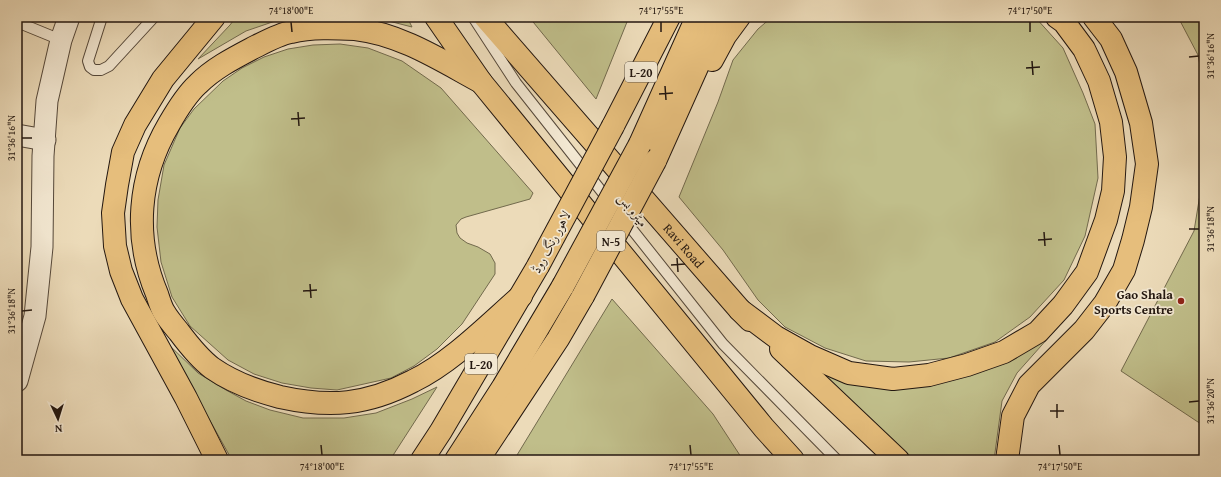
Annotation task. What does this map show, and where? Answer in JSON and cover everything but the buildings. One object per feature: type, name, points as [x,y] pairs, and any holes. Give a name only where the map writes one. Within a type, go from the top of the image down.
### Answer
[{"type":"highway","points":[[214,17],[163,79],[135,125],[123,152],[113,213],[115,246],[121,271],[132,299],[186,398],[217,460]]},
{"type":"highway","name":"N-5","points":[[436,17],[481,82],[764,428],[793,460]]},
{"type":"highway","name":"Ravi Road","points":[[485,17],[740,310],[898,460]]},
{"type":"highway","name":"لاہور رنگ روڈ","points":[[422,460],[441,431],[538,266],[669,17]]},
{"type":"highway","name":"L-20","points":[[456,460],[503,387],[563,286],[640,144],[697,17]]},
{"type":"highway","points":[[478,460],[554,345],[583,296],[655,161],[698,65],[716,17]]},
{"type":"highway","points":[[672,122],[702,82],[725,36],[738,17]]},
{"type":"highway","points":[[740,310],[776,337],[810,356],[849,373],[893,378],[929,375],[967,365],[1004,352],[1038,332],[1063,305],[1087,272],[1106,220],[1114,191],[1115,157],[1111,122],[1099,80],[1084,49],[1064,22],[1057,17]]},
{"type":"highway","points":[[1007,460],[1013,416],[1029,385],[1084,330],[1105,303],[1124,270],[1141,207],[1147,164],[1141,123],[1126,72],[1111,39],[1094,17]]},
{"type":"highway","points":[[481,82],[420,49],[388,36],[357,30],[322,28],[289,32],[227,61],[197,85],[177,110],[160,140],[149,170],[142,201],[144,253],[152,283],[164,314],[188,345],[211,367],[243,384],[265,393],[302,402],[342,403],[364,400],[388,393],[413,381],[427,374],[457,352],[521,296]]},
{"type":"highway","points":[[764,428],[772,460]]},
{"type":"street","points":[[17,381],[36,316],[42,247],[43,156],[47,101],[61,40],[69,17]]},
{"type":"street","points":[[17,135],[45,140]]},
{"type":"lane","points":[[102,17],[88,61],[90,67],[94,70],[101,70],[109,66],[154,17]]},
{"type":"lane","name":"میٹرو بس","points":[[473,17],[516,83],[722,344],[838,460]]},
{"type":"lane","points":[[17,22],[61,40]]},
{"type":"shaded area","points":[[236,17],[287,17],[246,31],[198,59],[230,25]]},
{"type":"shaded area","points":[[373,17],[407,17],[412,27]]},
{"type":"shaded area","points":[[529,17],[629,17],[596,99]]},
{"type":"shaded area","points":[[772,17],[1035,17],[1063,48],[1095,124],[1098,178],[1085,236],[1064,280],[1030,317],[995,342],[949,358],[909,362],[866,361],[825,348],[785,327],[758,300],[723,250],[679,197],[718,102],[733,60],[758,29]]},
{"type":"shaded area","points":[[1178,17],[1204,17],[1204,87],[1198,55]]},
{"type":"shaded area","points":[[340,44],[368,48],[402,61],[441,88],[533,193],[530,199],[466,217],[461,219],[456,225],[457,233],[460,238],[490,254],[495,263],[495,274],[462,324],[437,349],[414,366],[391,378],[337,390],[311,388],[282,383],[254,374],[228,360],[190,326],[172,297],[161,262],[157,227],[158,200],[164,165],[180,128],[194,109],[223,81],[242,68],[264,57],[288,49],[313,45]]},
{"type":"shaded area","name":"Gao Shala Sports Centre","points":[[1204,170],[1204,426],[1121,371],[1194,231]]},
{"type":"shaded area","points":[[612,299],[713,414],[743,460],[514,460]]},
{"type":"shaded area","points":[[1057,328],[1017,373],[1002,401],[994,460],[915,460],[815,372],[871,385]]},
{"type":"shaded area","points":[[166,342],[198,373],[226,390],[246,401],[270,410],[303,418],[344,418],[376,413],[412,399],[437,387],[390,460],[232,460]]},
{"type":"place","name":"Gao Shala Sports Centre","points":[[1181,301]]}]
